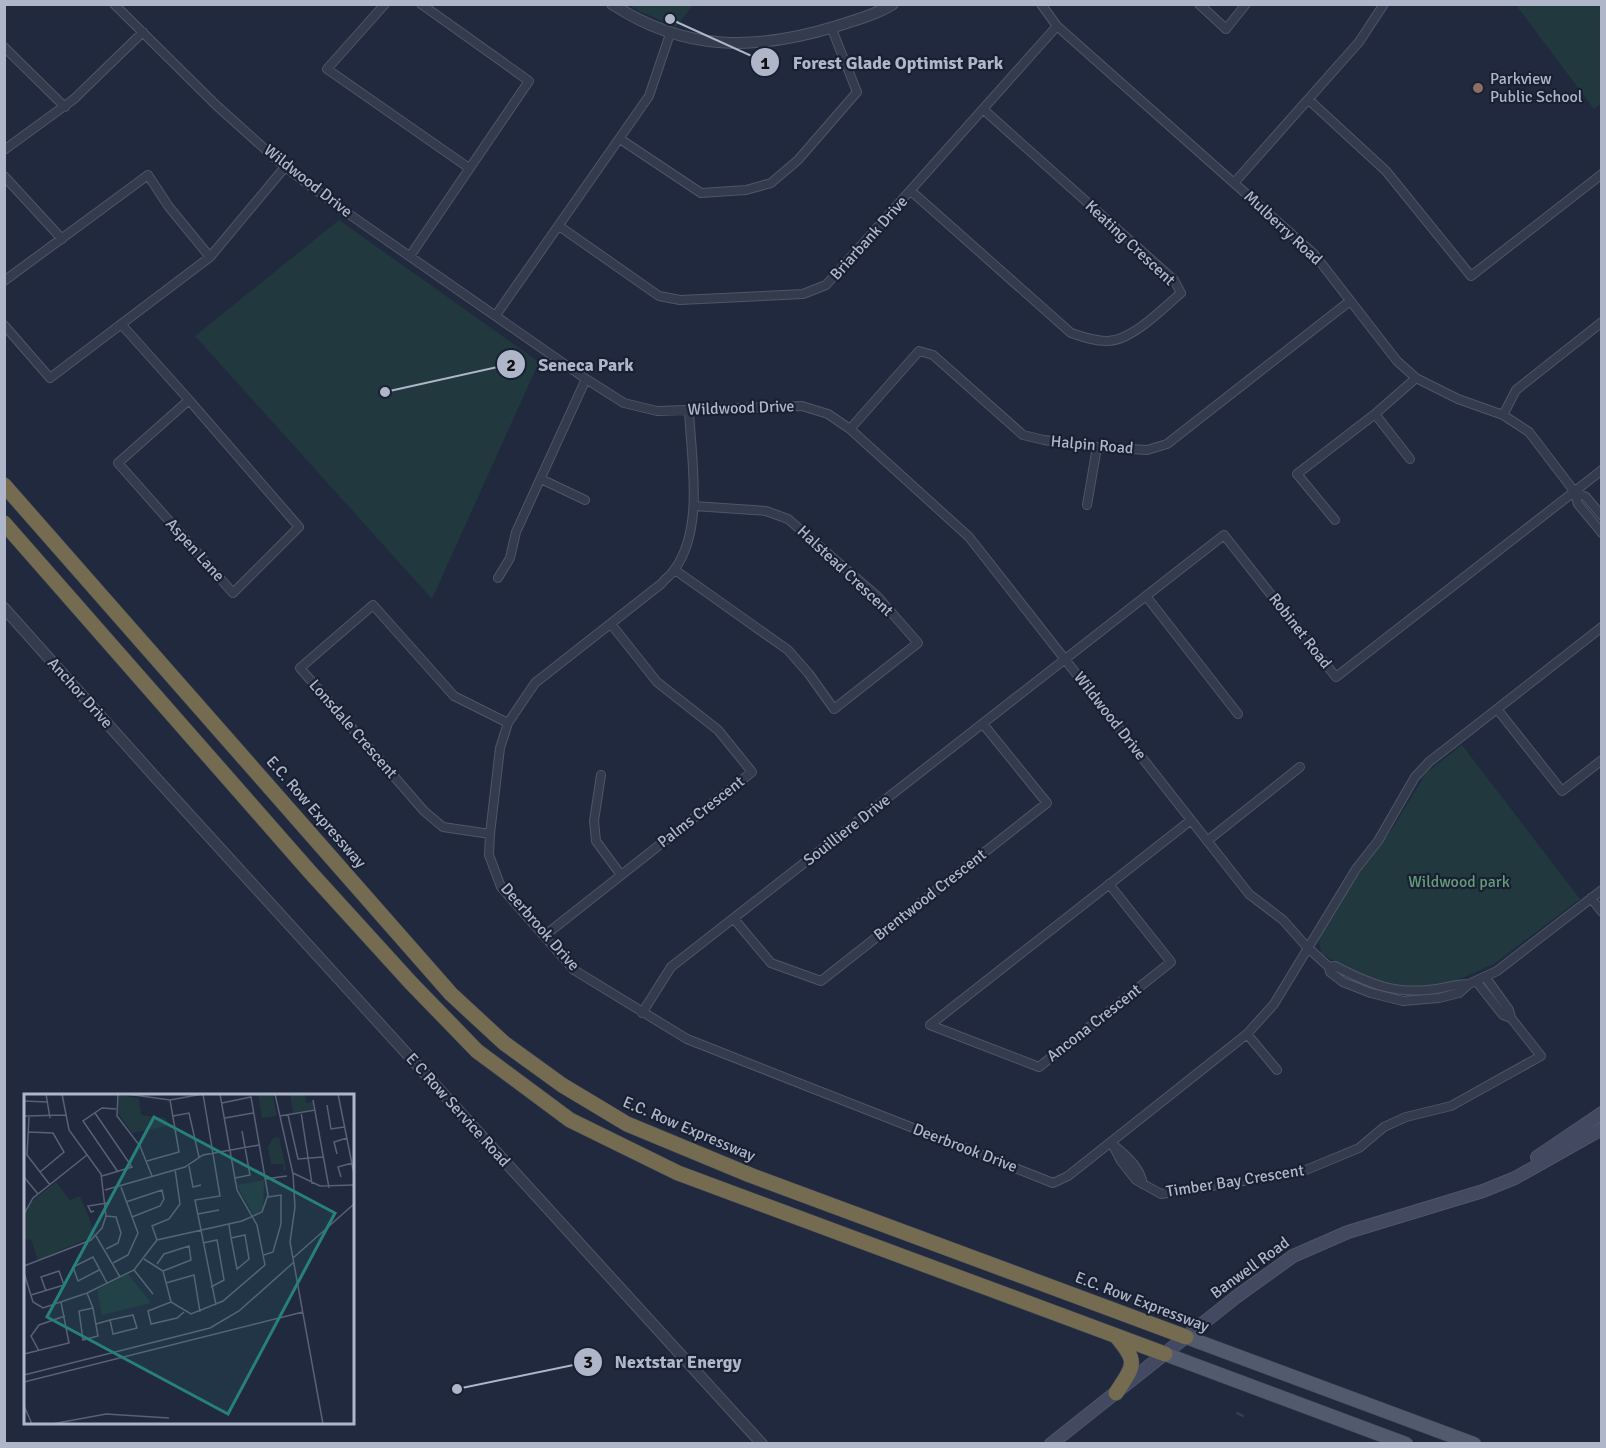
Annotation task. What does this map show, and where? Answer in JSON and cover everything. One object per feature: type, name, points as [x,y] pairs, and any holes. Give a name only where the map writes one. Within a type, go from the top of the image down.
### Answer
[{"type":"highway","name":"E.C. Row Expressway","points":[[4,485],[451,994],[504,1043],[562,1085],[627,1124],[750,1175],[1186,1337]]},
{"type":"highway","points":[[4,523],[310,872],[411,983],[477,1051],[570,1120],[678,1173],[1165,1354]]},
{"type":"highway","points":[[1116,1336],[1128,1349],[1132,1360],[1130,1371],[1116,1393]]},
{"type":"main road","name":"Banwell Road","points":[[1501,1182],[1602,1113]]},
{"type":"main road","name":"Banwell Road","points":[[1052,1443],[1253,1284],[1305,1249],[1348,1232],[1464,1197],[1515,1178],[1602,1129]]},
{"type":"main road","name":"E.C. Row Expressway","points":[[1186,1337],[1474,1443]]},
{"type":"main road","points":[[1165,1354],[1406,1443]]},
{"type":"street","name":"Wildwood Drive","points":[[114,4],[216,105],[285,167],[586,380],[624,403],[657,411],[802,406],[828,414],[850,429],[969,537],[1249,894],[1283,920],[1329,967],[1335,966],[1372,984],[1405,990],[1436,989],[1472,983]]},
{"type":"street","points":[[385,4],[327,69],[469,168]]},
{"type":"street","points":[[410,256],[529,81],[421,4]]},
{"type":"street","points":[[612,4],[627,14],[670,34],[685,38],[742,44],[798,36],[879,11],[893,4]]},
{"type":"street","name":"Mulberry Road","points":[[1041,4],[1058,26],[1314,254],[1397,361],[1416,378],[1458,399],[1503,415],[1529,432],[1574,491],[1578,504],[1602,533]]},
{"type":"street","points":[[1199,4],[1226,29],[1246,4]]},
{"type":"street","points":[[1234,183],[1359,42],[1384,4]]},
{"type":"street","name":"Briarbank Drive","points":[[559,226],[659,296],[680,300],[803,294],[826,285],[1058,26]]},
{"type":"street","points":[[620,139],[701,193],[746,190],[771,183],[798,160],[857,92],[831,27]]},
{"type":"street","points":[[4,150],[65,107],[143,32]]},
{"type":"street","points":[[496,315],[649,96],[670,34]]},
{"type":"street","points":[[4,47],[65,107]]},
{"type":"street","points":[[1309,100],[1386,171],[1471,276],[1602,174]]},
{"type":"street","name":"Keating Crescent","points":[[911,191],[1071,333],[1091,340],[1110,341],[1127,336],[1181,293],[1174,280],[984,110]]},
{"type":"street","points":[[4,325],[50,378],[210,257],[285,167]]},
{"type":"street","points":[[4,281],[148,175],[169,207],[210,257]]},
{"type":"street","points":[[4,176],[62,239]]},
{"type":"street","name":"Halpin Road","points":[[850,429],[919,351],[933,355],[1023,435],[1097,447],[1147,450],[1167,444],[1350,301]]},
{"type":"street","points":[[1503,415],[1516,390],[1602,322]]},
{"type":"street","name":"Aspen Lane","points":[[121,324],[189,400],[299,527],[233,593],[118,463],[189,400]]},
{"type":"street","points":[[1335,520],[1297,474],[1375,414],[1416,378]]},
{"type":"street","points":[[498,578],[510,558],[516,532],[586,380]]},
{"type":"street","name":"Deerbrook Drive","points":[[688,410],[694,506],[688,542],[675,570],[661,584],[535,683],[508,723],[501,748],[489,855],[501,887],[574,970],[687,1039],[1053,1183],[1068,1176],[1111,1142]]},
{"type":"street","points":[[1375,414],[1410,459]]},
{"type":"street","points":[[1087,506],[1097,447]]},
{"type":"street","name":"Robinet Road","points":[[1066,659],[1224,535],[1335,677],[1602,470]]},
{"type":"street","points":[[540,479],[585,500]]},
{"type":"street","name":"Mulberry Road","points":[[1574,491],[1586,497],[1602,516]]},
{"type":"street","name":"Halstead Crescent","points":[[675,570],[788,650],[809,674],[834,709],[918,643],[877,596],[788,519],[766,511],[694,506]]},
{"type":"street","points":[[1146,596],[1238,714]]},
{"type":"street","name":"Lonsdale Crescent","points":[[490,834],[443,826],[424,811],[300,668],[373,605],[454,696],[508,723]]},
{"type":"street","name":"Anchor Drive","points":[[4,608],[155,777]]},
{"type":"street","name":"Palms Crescent","points":[[544,936],[752,772],[718,730],[657,682],[611,624]]},
{"type":"street","points":[[1111,1142],[1247,1034],[1274,1004],[1356,869],[1378,841],[1415,777],[1429,762],[1602,627]]},
{"type":"street","name":"Souilliere Drive","points":[[642,1013],[671,967],[1066,659]]},
{"type":"street","points":[[1497,709],[1562,791],[1602,760]]},
{"type":"street","name":"Brentwood Crescent","points":[[734,919],[771,963],[821,981],[1047,803],[983,724]]},
{"type":"street","points":[[1208,841],[1300,767]]},
{"type":"street","points":[[601,774],[594,821],[596,841],[621,875]]},
{"type":"street","name":"E C Row Service Road","points":[[155,777],[762,1443]]},
{"type":"street","name":"Ancona Crescent","points":[[1109,884],[1171,962],[1039,1067],[930,1025],[1109,884],[1191,820]]},
{"type":"street","points":[[1472,983],[1486,978],[1602,890]]},
{"type":"street","points":[[1591,898],[1602,912]]},
{"type":"street","name":"Timber Bay Crescent","points":[[1111,1142],[1142,1175],[1143,1184],[1161,1194],[1301,1172],[1359,1148],[1384,1127],[1406,1117],[1451,1106],[1541,1056],[1511,1018],[1509,1010],[1486,978]]},
{"type":"street","name":"Timber Bay Crescent","points":[[1472,983],[1503,1015],[1511,1018]]},
{"type":"street","points":[[1247,1034],[1277,1070]]},
{"type":"green space","points":[[693,4],[676,27],[629,5]]},
{"type":"green space","points":[[1516,5],[1601,5],[1601,104],[1594,109]]},
{"type":"green space","points":[[339,220],[539,362],[432,599],[195,336]]},
{"type":"green space","name":"Wildwood park","points":[[1462,745],[1580,899],[1494,964],[1448,984],[1399,988],[1355,974],[1321,953],[1319,937],[1355,879],[1394,826],[1426,773]]},
{"type":"waterway","points":[[1237,1413],[1243,1416]]},
{"type":"place","name":"Forest Glade Optimist Park","points":[[670,19]]},
{"type":"place","name":"Parkview Public School","points":[[1478,88]]},
{"type":"place","name":"Seneca Park","points":[[385,392]]},
{"type":"place","name":"Nextstar Energy","points":[[457,1389]]}]
